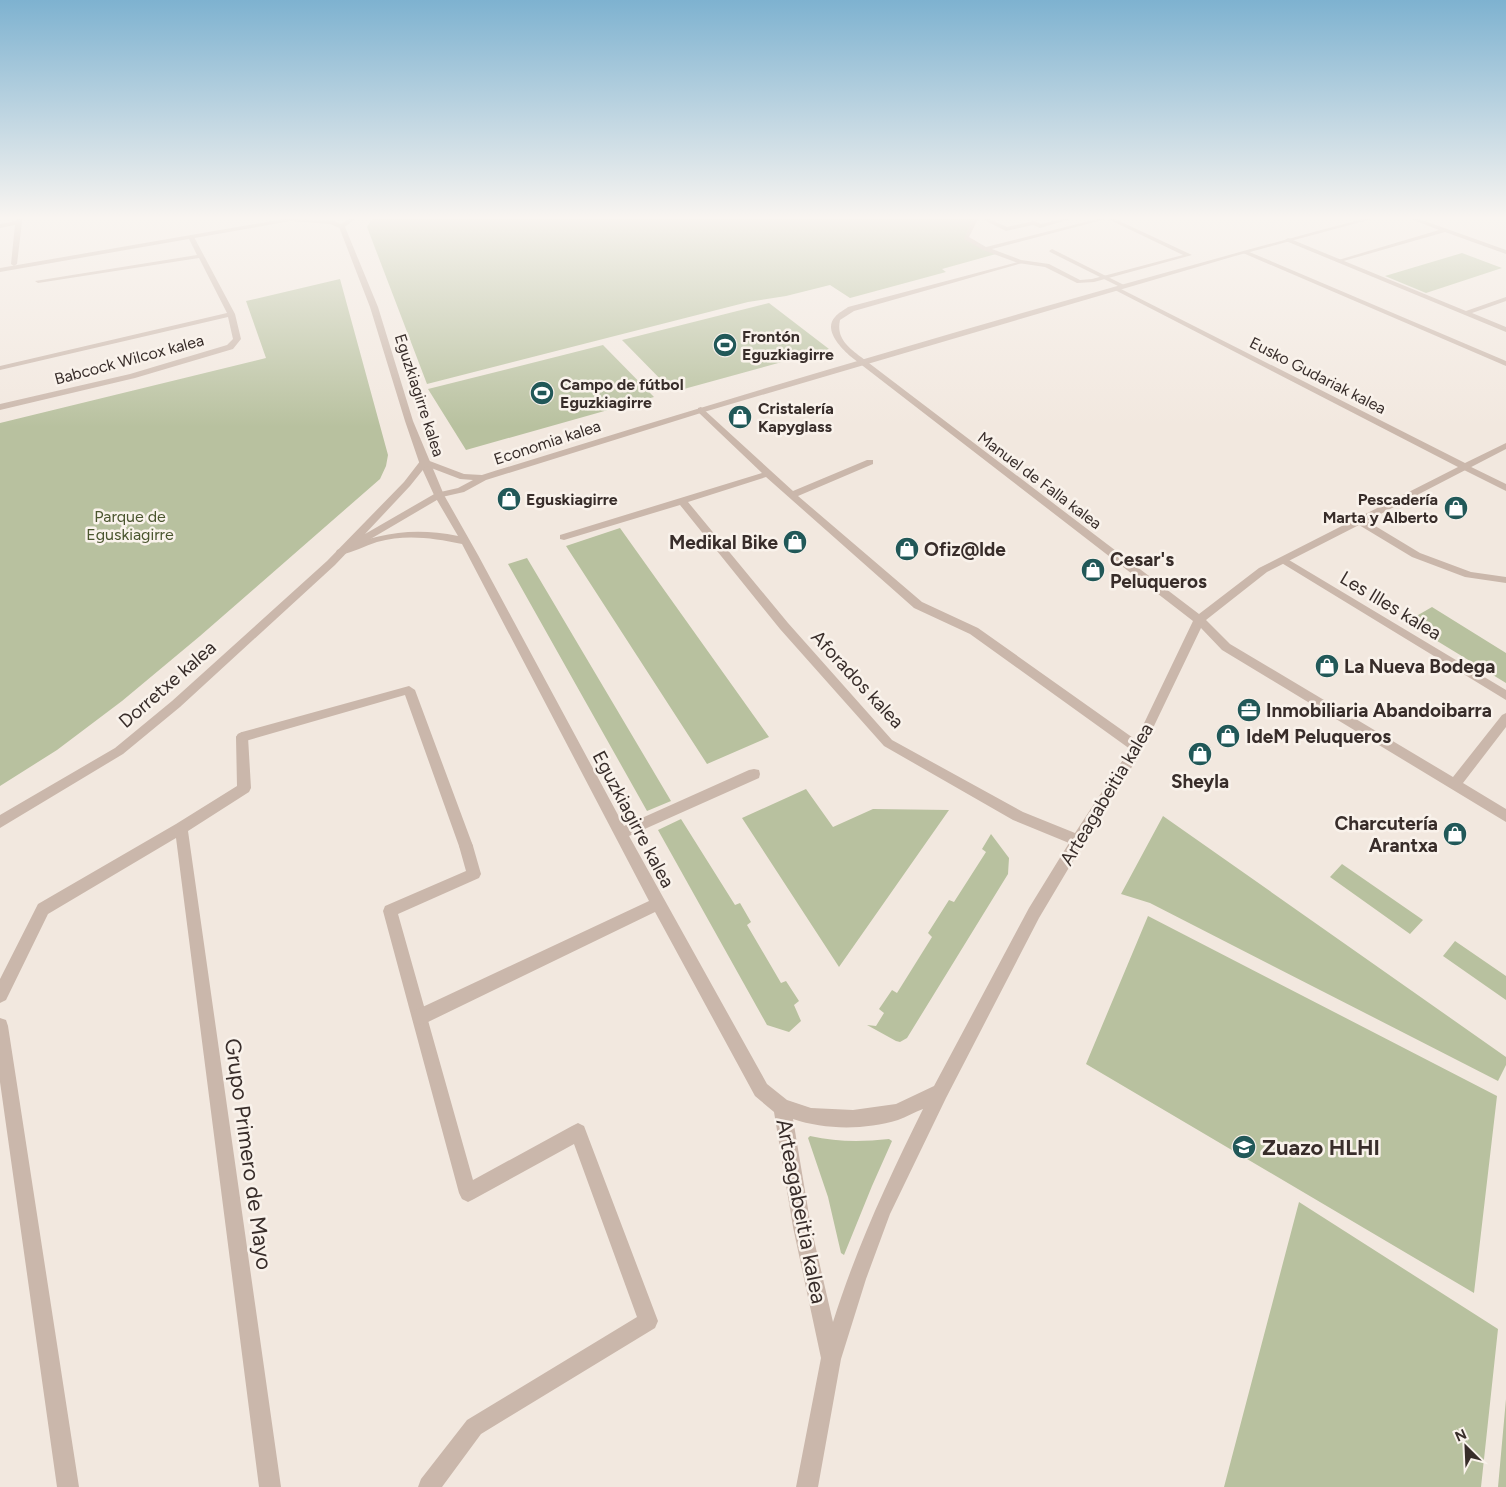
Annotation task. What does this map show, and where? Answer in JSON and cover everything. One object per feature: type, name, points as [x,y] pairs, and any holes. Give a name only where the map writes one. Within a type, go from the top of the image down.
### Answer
[{"type":"street","points":[[0,368],[231,314],[218,288]]},
{"type":"street","name":"Eguzkiagirre kalea","points":[[366,288],[424,462],[439,495],[658,904],[761,1090],[782,1107]]},
{"type":"street","name":"Manuel de Falla kalea","points":[[925,288],[861,306],[844,313],[837,319],[835,333],[839,341],[864,363],[1199,620],[1226,647],[1506,816]]},
{"type":"street","name":"Economia kalea","points":[[439,495],[461,490],[484,478],[701,410],[1120,288]]},
{"type":"street","name":"Eusko Gudariak kalea","points":[[1122,288],[1506,488]]},
{"type":"street","points":[[1330,288],[1506,364]]},
{"type":"street","points":[[1405,288],[1506,330]]},
{"type":"street","points":[[1466,313],[1506,299]]},
{"type":"street","name":"Babcock Wilcox kalea","points":[[0,407],[132,376],[230,347],[237,338],[231,314]]},
{"type":"street","points":[[701,410],[791,495],[918,605],[974,631],[1138,748]]},
{"type":"street","name":"Arteagabeitia kalea","points":[[810,1484],[831,1359],[856,1278],[883,1210],[940,1092],[1034,913],[1078,840],[1138,748],[1199,620],[1263,570],[1361,522],[1506,446]]},
{"type":"street","name":"Economia kalea","points":[[424,462],[463,477],[484,478]]},
{"type":"street","name":"Dorretxe kalea","points":[[0,822],[119,750],[176,704],[341,552],[407,484],[424,462]]},
{"type":"street","points":[[791,495],[870,462]]},
{"type":"street","points":[[564,537],[768,474]]},
{"type":"street","name":"Dorretxe kalea","points":[[341,552],[439,495]]},
{"type":"street","name":"Aforados kalea","points":[[682,501],[784,626],[888,743],[1018,816],[1066,837],[1078,840]]},
{"type":"street","points":[[1361,522],[1416,555],[1469,575],[1506,580]]},
{"type":"street","points":[[341,552],[362,543],[398,534],[429,533],[464,541]]},
{"type":"street","name":"Les Illes kalea","points":[[1284,560],[1506,696]]},
{"type":"street","points":[[0,994],[43,909],[181,828],[244,788],[242,737],[409,690],[466,846],[474,874],[390,910],[468,1193],[578,1132],[648,1321],[474,1427],[429,1487]]},
{"type":"street","points":[[1454,785],[1506,718]]},
{"type":"street","points":[[621,834],[754,774]]},
{"type":"street","name":"Grupo Primero de Mayo","points":[[181,828],[270,1487]]},
{"type":"street","points":[[420,1017],[658,904]]},
{"type":"street","points":[[0,1026],[68,1487]]},
{"type":"street","name":"Arteagabeitia kalea","points":[[831,1359],[802,1228],[782,1107],[811,1117],[853,1119],[897,1112],[940,1092]]},
{"type":"green space","name":"Parque de Eguskiagirre","points":[[300,288],[343,288],[388,455],[386,466],[380,479],[200,636],[122,701],[57,750],[0,786],[0,423],[266,358],[246,301]]},
{"type":"green space","points":[[390,288],[816,288],[786,296],[748,302],[427,384]]},
{"type":"green space","points":[[835,288],[885,288],[850,298]]},
{"type":"green space","points":[[1415,288],[1440,288],[1426,293]]},
{"type":"green space","name":"Frontón Eguzkiagirre","points":[[769,303],[829,349],[673,392],[622,340]]},
{"type":"green space","name":"Campo de fútbol Eguzkiagirre","points":[[603,345],[654,397],[466,450],[428,389]]},
{"type":"green space","points":[[620,528],[769,737],[707,764],[566,546]]},
{"type":"green space","points":[[527,558],[671,801],[647,811],[508,564]]},
{"type":"green space","points":[[1432,607],[1506,653],[1506,683],[1406,622]]},
{"type":"green space","points":[[806,789],[833,827],[873,809],[949,810],[839,967],[742,818]]},
{"type":"green space","points":[[1163,816],[1506,1057],[1506,1065],[1498,1081],[1150,903],[1121,894]]},
{"type":"green space","points":[[681,819],[735,905],[740,903],[751,922],[747,925],[781,983],[786,981],[799,1001],[794,1005],[801,1021],[789,1032],[767,1025],[658,830]]},
{"type":"green space","points":[[991,834],[1009,858],[1008,874],[907,1038],[900,1042],[896,1041],[867,1025],[876,1026],[884,1013],[879,1009],[892,990],[897,993],[932,937],[928,933],[949,900],[954,902],[986,852],[982,849]]},
{"type":"green space","points":[[1342,864],[1423,920],[1410,934],[1330,877]]},
{"type":"green space","points":[[1148,916],[1497,1096],[1474,1293],[1086,1064]]},
{"type":"green space","points":[[1455,941],[1506,976],[1506,1000],[1443,956]]},
{"type":"green space","points":[[810,1136],[839,1140],[889,1139],[892,1141],[844,1255],[841,1253],[828,1197],[808,1138]]},
{"type":"green space","points":[[1299,1202],[1498,1329],[1481,1487],[1224,1487]]},
{"type":"green space","points":[[1506,1399],[1506,1487],[1498,1487]]},
{"type":"place","name":"Frontón Eguzkiagirre","points":[[725,345]]},
{"type":"place","name":"Campo de fútbol Eguzkiagirre","points":[[542,393]]},
{"type":"place","name":"Cristalería Kapyglass","points":[[740,417]]},
{"type":"place","name":"Eguskiagirre","points":[[509,499]]},
{"type":"place","name":"Pescadería Marta y Alberto","points":[[1456,508]]},
{"type":"place","name":"Medikal Bike","points":[[795,542]]},
{"type":"place","name":"Ofiz@lde","points":[[907,549]]},
{"type":"place","name":"Cesar's Peluqueros","points":[[1093,570]]},
{"type":"place","name":"La Nueva Bodega","points":[[1327,666]]},
{"type":"place","name":"Inmobiliaria Abandoibarra","points":[[1249,710]]},
{"type":"place","name":"IdeM Peluqueros","points":[[1228,736]]},
{"type":"place","name":"Sheyla","points":[[1200,754]]},
{"type":"place","name":"Charcutería Arantxa","points":[[1455,834]]},
{"type":"place","name":"Zuazo HLHI","points":[[1244,1147]]}]
